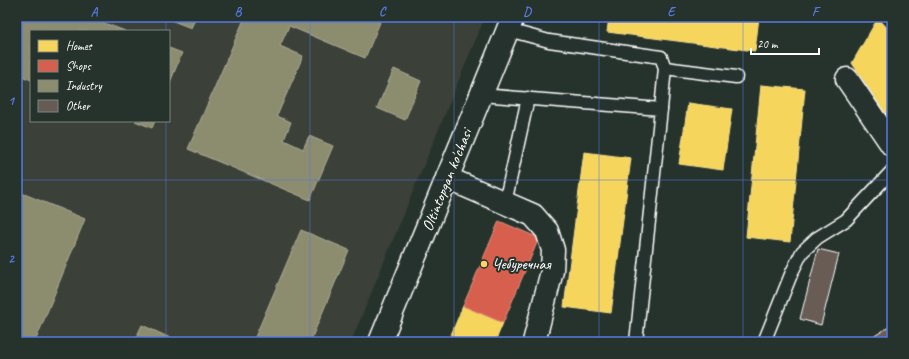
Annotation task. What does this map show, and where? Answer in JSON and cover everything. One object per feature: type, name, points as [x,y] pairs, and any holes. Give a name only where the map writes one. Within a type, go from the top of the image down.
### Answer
[{"type":"street","name":"Oltintopgan ko'chasi","points":[[380,342],[511,23]]},
{"type":"street","points":[[847,79],[892,144]]},
{"type":"street","points":[[447,178],[533,215],[547,231],[553,250],[552,270],[537,342]]},
{"type":"lane","points":[[511,23],[549,41],[655,54],[661,57],[665,68],[636,342]]},
{"type":"lane","points":[[665,68],[736,77]]},
{"type":"lane","points":[[481,95],[661,109]]},
{"type":"lane","points":[[505,203],[528,98]]},
{"type":"lane","points":[[764,342],[792,272],[802,252],[817,238],[846,220],[892,171]]},
{"type":"shaded area","points":[[17,17],[485,17],[351,342],[17,342]]},
{"type":"building: Homes","points":[[609,17],[759,17],[755,51],[607,32]]},
{"type":"building: Homes","points":[[878,18],[892,33],[892,62],[886,68],[892,78],[892,123],[852,63]]},
{"type":"building: Homes","points":[[761,85],[805,89],[790,242],[746,237]]},
{"type":"building: Homes","points":[[688,103],[732,109],[723,170],[679,164]]},
{"type":"building: Homes","points":[[584,152],[631,158],[611,313],[564,307]]},
{"type":"building: Homes","points":[[463,306],[503,323],[495,342],[448,342]]},
{"type":"building: Shops","points":[[499,221],[539,238],[503,323],[463,306]]},
{"type":"building: Industry","points":[[17,17],[89,17],[122,30],[30,30],[30,80],[17,74]]},
{"type":"building: Industry","points":[[163,17],[196,17],[191,28]]},
{"type":"building: Industry","points":[[245,17],[374,17],[381,20],[365,58],[289,26],[280,46],[303,56],[277,116],[291,122],[284,140],[303,149],[309,136],[333,146],[310,200],[188,149]]},
{"type":"building: Industry","points":[[170,48],[182,53],[170,83]]},
{"type":"building: Industry","points":[[394,69],[421,81],[405,120],[377,108]]},
{"type":"building: Industry","points":[[137,122],[155,122],[152,128]]},
{"type":"building: Industry","points":[[17,191],[85,219],[35,342],[17,342]]},
{"type":"building: Industry","points":[[301,230],[349,250],[310,342],[268,342],[255,337]]},
{"type":"building: Industry","points":[[142,325],[179,342],[134,342]]},
{"type":"building: Other","points":[[818,249],[839,254],[821,325],[800,319]]},
{"type":"building: Other","points":[[892,325],[892,342],[865,342]]},
{"type":"place","name":"Чебуречная","points":[[484,264]]}]
